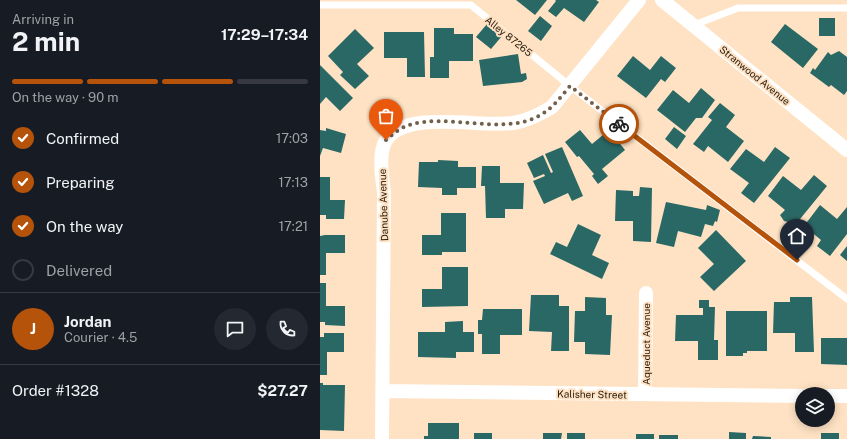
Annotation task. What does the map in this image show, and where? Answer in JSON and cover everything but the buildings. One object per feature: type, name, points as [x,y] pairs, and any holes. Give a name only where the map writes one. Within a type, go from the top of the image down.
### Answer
[{"type":"street","name":"Danube Avenue","points":[[382,439],[384,192],[381,166],[386,140],[396,131],[408,125],[426,121],[512,123],[536,118],[552,107],[639,0]]},
{"type":"street","name":"Stranwood Avenue","points":[[662,0],[847,150]]},
{"type":"street","name":"Aqueduct Avenue","points":[[645,394],[646,293]]},
{"type":"street","name":"Kalisher Street","points":[[383,391],[795,396]]},
{"type":"street","points":[[835,396],[847,396]]},
{"type":"lane","name":"Alley 87265","points":[[320,5],[471,5],[570,86],[847,299]]},
{"type":"lane","points":[[694,26],[738,8],[847,8]]},
{"type":"way so far","points":[[386,140],[396,131],[408,125],[426,121],[450,123],[512,123],[536,118],[552,107],[570,86],[619,124]]},
{"type":"route","points":[[619,124],[797,260]]}]
